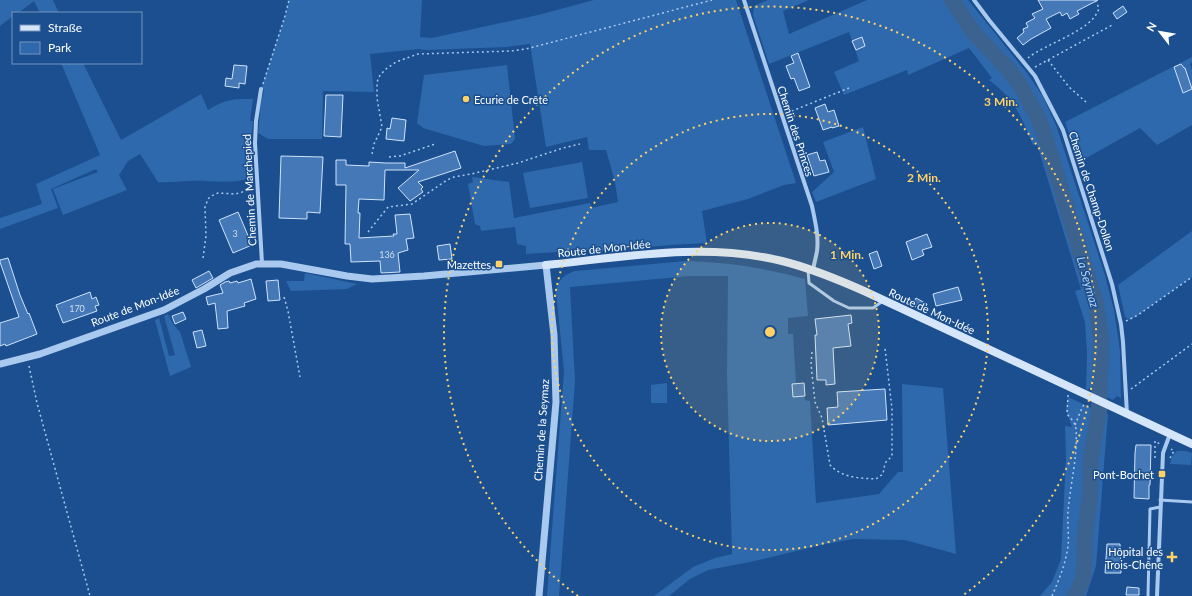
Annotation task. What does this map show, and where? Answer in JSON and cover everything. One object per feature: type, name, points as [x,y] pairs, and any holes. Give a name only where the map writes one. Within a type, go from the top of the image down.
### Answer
[{"type":"main road","name":"Route de Mon-Idée","points":[[546,265],[693,251],[756,256],[811,269],[883,300],[1192,444]]},
{"type":"street","name":"Chemin des Princes","points":[[744,0],[812,206],[816,225],[817,250],[811,269]]},
{"type":"street","name":"Chemin de Champ-Dollon","points":[[974,0],[1030,70],[1044,92],[1063,130],[1112,284],[1121,324],[1127,414]]},
{"type":"street","name":"Chemin de Marchepied","points":[[261,89],[257,109],[255,138],[262,263]]},
{"type":"street","name":"Route de Mon-Idée","points":[[0,364],[27,358],[164,310],[204,289],[230,273],[262,263],[280,264],[372,279],[546,265]]},
{"type":"street","name":"Chemin de la Seymaz","points":[[539,596],[556,402],[554,335],[546,265]]},
{"type":"street","points":[[1157,596],[1163,453],[1170,434]]},
{"type":"lane","points":[[811,269],[809,283],[834,301],[849,308],[873,308],[883,300]]},
{"type":"lane","points":[[1160,500],[1192,502]]},
{"type":"lane","points":[[1148,596],[1150,509],[1160,507]]},
{"type":"path","points":[[261,89],[285,16],[288,0]]},
{"type":"path","points":[[372,154],[374,144],[382,127],[377,98],[377,82],[380,75],[386,68],[396,62],[418,54],[511,51],[526,49],[712,0]]},
{"type":"path","points":[[1024,62],[1043,48],[1079,30],[1093,19],[1099,8],[1095,0]]},
{"type":"path","points":[[1030,70],[1114,24]]},
{"type":"path","points":[[1048,60],[1069,87],[1086,102]]},
{"type":"path","points":[[782,115],[850,88]]},
{"type":"path","points":[[389,157],[400,156],[435,144]]},
{"type":"path","points":[[368,232],[388,207],[412,204],[450,179],[518,163],[580,144]]},
{"type":"path","points":[[203,258],[206,236],[205,207],[208,199],[218,193],[239,193],[250,191],[258,187]]},
{"type":"path","points":[[1121,324],[1138,315],[1192,277]]},
{"type":"path","points":[[284,297],[300,377]]},
{"type":"path","points":[[1126,392],[1192,344]]},
{"type":"path","points":[[812,352],[811,364],[815,402],[822,418],[830,465],[834,469],[849,477],[876,479],[883,474],[885,463],[892,456],[892,409],[885,348]]},
{"type":"path","points":[[27,358],[37,402],[90,596]]},
{"type":"path","points":[[1070,388],[1067,414],[1075,425]]},
{"type":"path","points":[[1052,596],[1061,574],[1067,552],[1068,512],[1073,477],[1076,438],[1075,425],[1082,408],[1091,398]]},
{"type":"green space","points":[[0,0],[53,0],[59,12],[40,12],[34,1],[19,12],[12,12],[12,17],[0,26]]},
{"type":"green space","points":[[289,0],[422,0],[420,37],[432,38],[538,15],[594,0],[736,0],[796,183],[784,185],[748,199],[702,211],[707,243],[605,251],[587,250],[526,254],[526,246],[517,244],[515,227],[481,231],[480,226],[475,224],[468,184],[473,182],[472,177],[509,182],[514,218],[590,203],[591,208],[618,202],[615,182],[606,150],[589,150],[587,137],[546,147],[530,44],[507,47],[419,49],[370,54],[374,92],[323,91],[322,139],[268,139],[258,133],[264,90],[261,89]]},
{"type":"green space","points":[[768,0],[809,0],[783,11],[789,34],[867,0],[968,0],[1027,73],[1042,95],[1056,125],[1104,272],[1114,310],[1120,351],[1121,398],[1117,396],[1113,400],[1089,388],[1088,390],[1086,389],[1087,353],[1085,322],[1075,291],[1081,289],[1037,144],[1033,145],[1016,109],[1005,94],[989,80],[992,78],[969,48],[908,75],[907,70],[844,95],[834,72],[859,61],[849,32],[769,64],[753,15],[754,6]]},
{"type":"green space","points":[[1192,57],[1192,62],[1190,64],[1192,70],[1192,125],[1157,145],[1140,128],[1079,162],[1065,122]]},
{"type":"green space","points":[[61,64],[83,64],[121,140],[201,94],[208,110],[229,100],[253,99],[250,121],[253,121],[251,140],[253,177],[230,182],[158,182],[140,154],[128,161],[119,175],[127,190],[63,215],[53,189],[98,172],[96,169],[51,189],[58,208],[0,229],[0,218],[42,204],[36,184],[100,155]]},
{"type":"green space","name":"Ecurie de Crête","points":[[507,65],[515,139],[511,144],[484,146],[423,128],[417,123],[424,75]]},
{"type":"green space","points":[[863,127],[876,179],[816,202],[812,192],[834,172],[823,142]]},
{"type":"green space","points":[[582,162],[588,198],[530,208],[523,173]]},
{"type":"green space","points":[[1192,231],[1192,277],[1130,320],[1125,317],[1118,285]]},
{"type":"green space","points":[[686,261],[746,266],[805,279],[808,316],[788,318],[788,334],[793,334],[796,383],[792,384],[804,396],[805,400],[810,401],[816,503],[879,494],[898,472],[903,472],[902,384],[943,388],[956,554],[905,540],[853,539],[708,570],[690,579],[669,596],[654,596],[693,567],[715,558],[732,554],[727,374],[728,276],[690,276],[570,287],[575,381],[559,596],[547,596],[564,371],[556,292],[558,284],[564,276],[575,271]]},
{"type":"green space","points":[[305,273],[357,284],[347,289],[291,291],[286,281],[304,281]]},
{"type":"green space","points":[[168,314],[173,324],[180,332],[191,367],[170,376],[155,320],[159,318],[169,356],[175,355],[164,316]]},
{"type":"green space","points":[[667,383],[667,403],[651,403],[651,385]]},
{"type":"green space","points":[[1068,397],[1108,414],[1096,566],[1086,596],[1040,596],[1052,582],[1061,559],[1066,458],[1065,426],[1072,427],[1066,410]]},
{"type":"green space","points":[[1177,451],[1192,453],[1191,465],[1170,464],[1172,456]]},
{"type":"building","points":[[1038,0],[1098,0],[1077,11],[1079,14],[1070,19],[1067,13],[1062,16],[1060,12],[1046,19],[1051,28],[1023,45],[1017,38],[1024,32],[1023,29],[1028,27],[1026,23],[1035,18],[1032,14],[1043,9]]},
{"type":"building","points":[[1123,6],[1127,12],[1117,19],[1113,13]]},
{"type":"building","points":[[862,37],[865,46],[856,50],[852,41]]},
{"type":"building","points":[[798,53],[810,87],[799,91],[794,78],[791,79],[786,66],[794,63],[791,56]]},
{"type":"building","points":[[1181,64],[1185,68],[1192,89],[1183,93],[1174,67]]},
{"type":"building","points":[[234,65],[247,66],[245,84],[239,83],[239,88],[225,86],[226,78],[232,79]]},
{"type":"building","points":[[326,95],[343,95],[341,137],[324,136]]},
{"type":"building","points":[[825,104],[828,112],[834,110],[839,126],[823,130],[815,108]]},
{"type":"building","points":[[392,118],[406,120],[404,141],[386,139],[387,128],[390,129]]},
{"type":"building","points":[[455,151],[461,168],[418,182],[423,187],[421,189],[423,192],[410,201],[398,188],[419,170],[385,170],[384,200],[359,199],[359,238],[394,236],[393,234],[397,234],[395,215],[410,214],[414,238],[406,239],[408,250],[398,253],[400,272],[381,273],[380,261],[351,262],[350,244],[345,244],[346,185],[336,185],[336,160],[346,160],[346,165],[369,166],[369,162],[405,163],[405,168]]},
{"type":"building","points":[[817,152],[820,161],[825,160],[829,172],[814,176],[807,155]]},
{"type":"building","points":[[281,156],[323,157],[320,213],[307,212],[307,219],[279,218]]},
{"type":"building","points":[[238,212],[252,245],[233,253],[219,220]]},
{"type":"building","points":[[927,234],[932,247],[922,250],[924,255],[912,260],[906,242]]},
{"type":"building","points":[[450,244],[452,259],[439,260],[437,246]]},
{"type":"building","points":[[877,251],[882,266],[874,269],[869,254]]},
{"type":"building","points":[[8,258],[20,295],[37,334],[6,346],[5,344],[0,346],[0,323],[19,317],[0,262],[0,260]]},
{"type":"building","points":[[209,271],[213,278],[196,288],[192,280]]},
{"type":"building","points":[[251,279],[256,299],[244,303],[245,306],[227,311],[228,328],[218,329],[215,303],[208,305],[206,297],[223,293],[220,285],[225,282],[229,281],[230,283],[237,281],[238,283]]},
{"type":"building","points":[[278,280],[280,300],[268,301],[266,281]]},
{"type":"building","points":[[958,287],[962,300],[936,306],[933,294]]},
{"type":"building","points":[[90,292],[92,299],[96,297],[99,305],[95,306],[97,311],[63,323],[56,305]]},
{"type":"building","points":[[916,298],[927,304],[924,311],[912,305]]},
{"type":"building","points":[[183,312],[186,319],[175,324],[172,316]]},
{"type":"building","points":[[851,315],[852,323],[848,324],[851,346],[833,348],[835,384],[826,385],[826,380],[817,380],[815,335],[817,335],[815,319]]},
{"type":"building","points":[[202,330],[206,346],[197,348],[193,332]]},
{"type":"building","points":[[804,383],[805,396],[793,397],[792,384]]},
{"type":"building","points":[[885,389],[887,420],[828,425],[827,408],[838,407],[837,392]]},
{"type":"building","points":[[1136,445],[1151,445],[1149,499],[1134,498]]},
{"type":"building","points":[[1107,544],[1120,544],[1121,573],[1105,573]]},
{"type":"building","points":[[1127,587],[1139,588],[1139,595],[1126,595]]},
{"type":"waterway","name":"La Seymaz","points":[[952,0],[974,33],[1008,69],[1020,85],[1036,114],[1042,127],[1096,303],[1101,341],[1099,411],[1091,457],[1090,497],[1085,533],[1084,573],[1082,582],[1075,596]]},
{"type":"place","name":"Ecurie de Crête","points":[[466,99]]},
{"type":"place","name":"Mazettes","points":[[499,264]]},
{"type":"place","name":"Pont-Bochet","points":[[1162,474]]},
{"type":"place","name":"Hôpital des Trois-Chêne","points":[[1172,557]]}]
